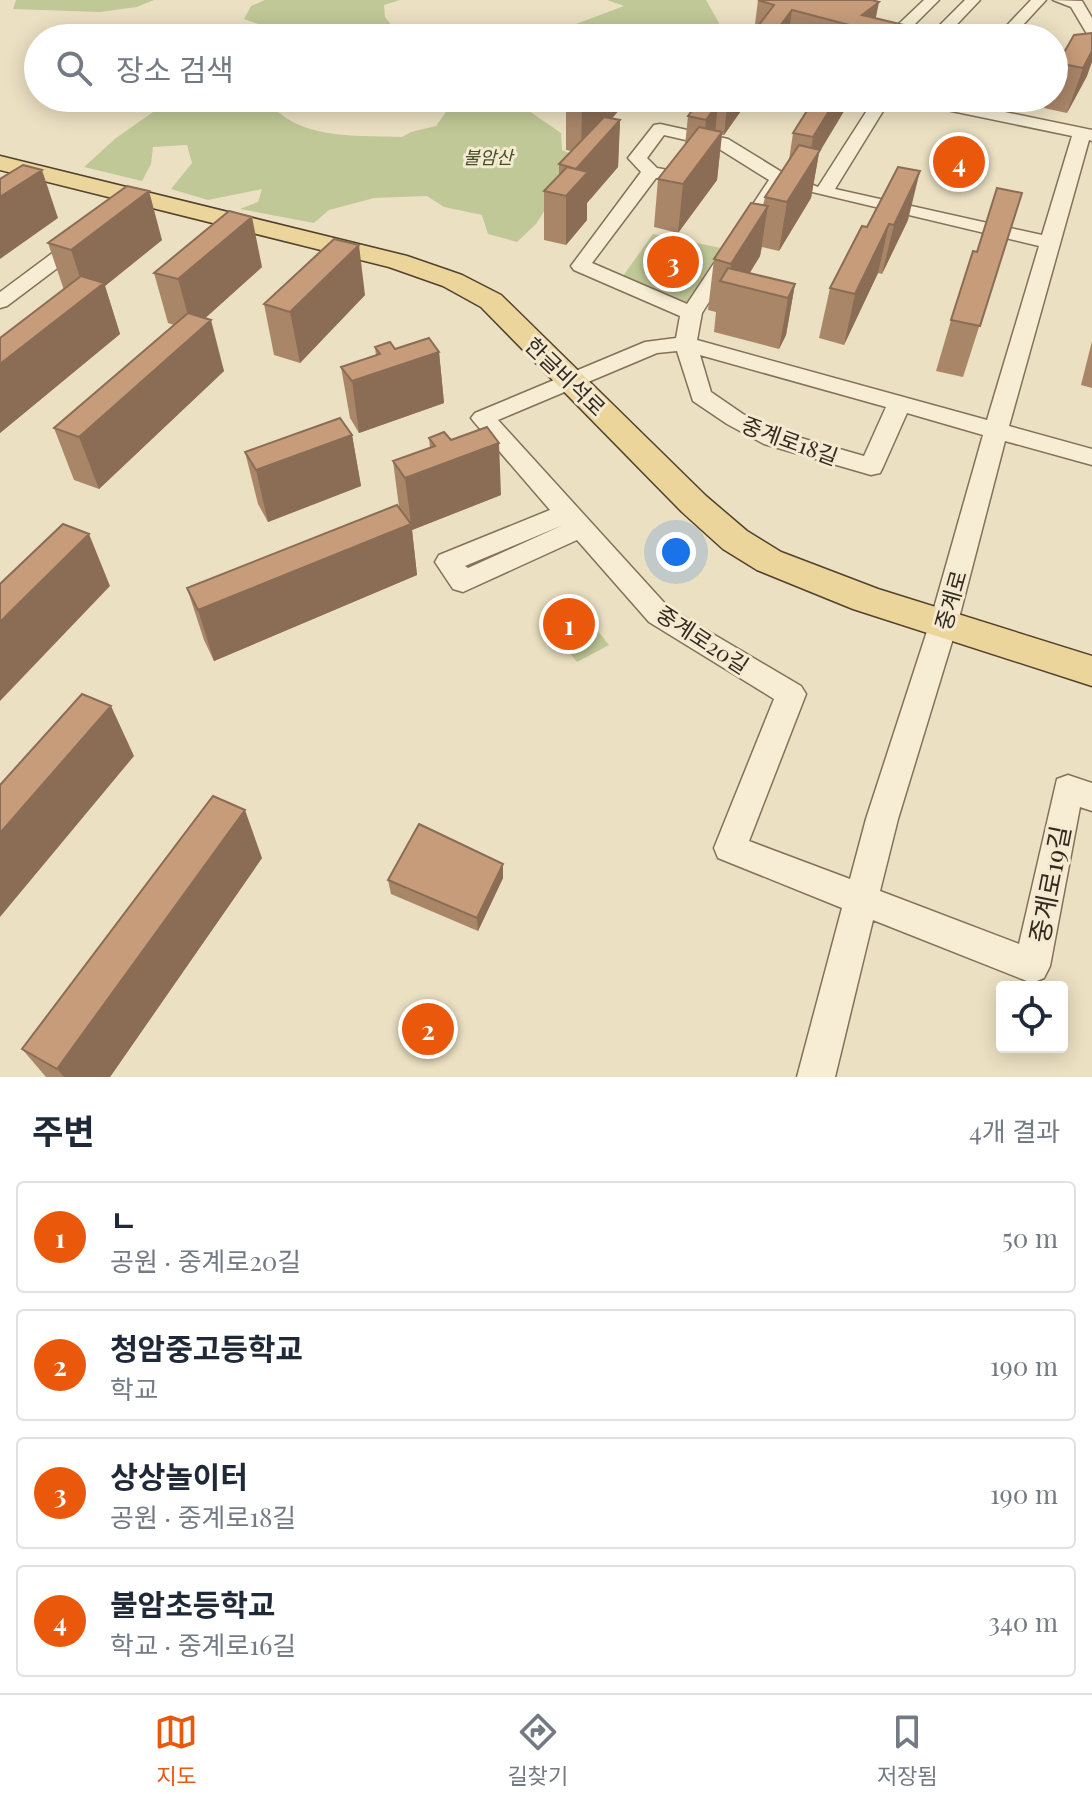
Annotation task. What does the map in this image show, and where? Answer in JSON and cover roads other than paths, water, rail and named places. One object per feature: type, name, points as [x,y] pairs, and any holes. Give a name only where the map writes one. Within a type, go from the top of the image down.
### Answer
[{"type":"main road","name":"한글비석로","points":[[0,163],[384,258],[438,274],[476,290],[491,301],[694,504],[735,540],[795,572],[866,599],[1092,671]]},
{"type":"street","points":[[907,24],[932,0]]},
{"type":"street","points":[[949,24],[973,0]]},
{"type":"street","points":[[1016,24],[1039,0]]},
{"type":"street","points":[[1060,0],[1077,4],[1087,15],[1092,31]]},
{"type":"street","points":[[824,192],[874,112]]},
{"type":"street","points":[[1011,112],[1087,134]]},
{"type":"street","points":[[691,313],[581,266],[585,257],[656,173],[637,158],[660,129],[722,143],[779,178],[824,192],[1050,243]]},
{"type":"street","name":"중계로","points":[[816,1077],[906,738],[944,622],[1050,243],[1087,134]]},
{"type":"street","points":[[686,344],[691,313],[779,178]]},
{"type":"street","points":[[0,302],[137,197]]},
{"type":"street","points":[[573,383],[653,347],[686,344],[995,433],[1092,457]]},
{"type":"street","name":"중계로18길","points":[[686,344],[701,396],[735,419],[772,438],[868,477],[899,404]]},
{"type":"street","name":"중계로20길","points":[[573,383],[483,418],[659,615],[791,694],[730,848],[862,900]]},
{"type":"street","name":"중계로19길","points":[[862,900],[1032,966],[1068,789],[1092,797]]},
{"type":"place","name":"불암초등학교","points":[[959,162]]},
{"type":"place","name":"상상놀이터","points":[[673,262]]},
{"type":"place","name":"ㄴ","points":[[569,624]]},
{"type":"place","name":"청암중고등학교","points":[[428,1029]]},
{"type":"park label","name":"불암산","points":[[488,157]]}]
